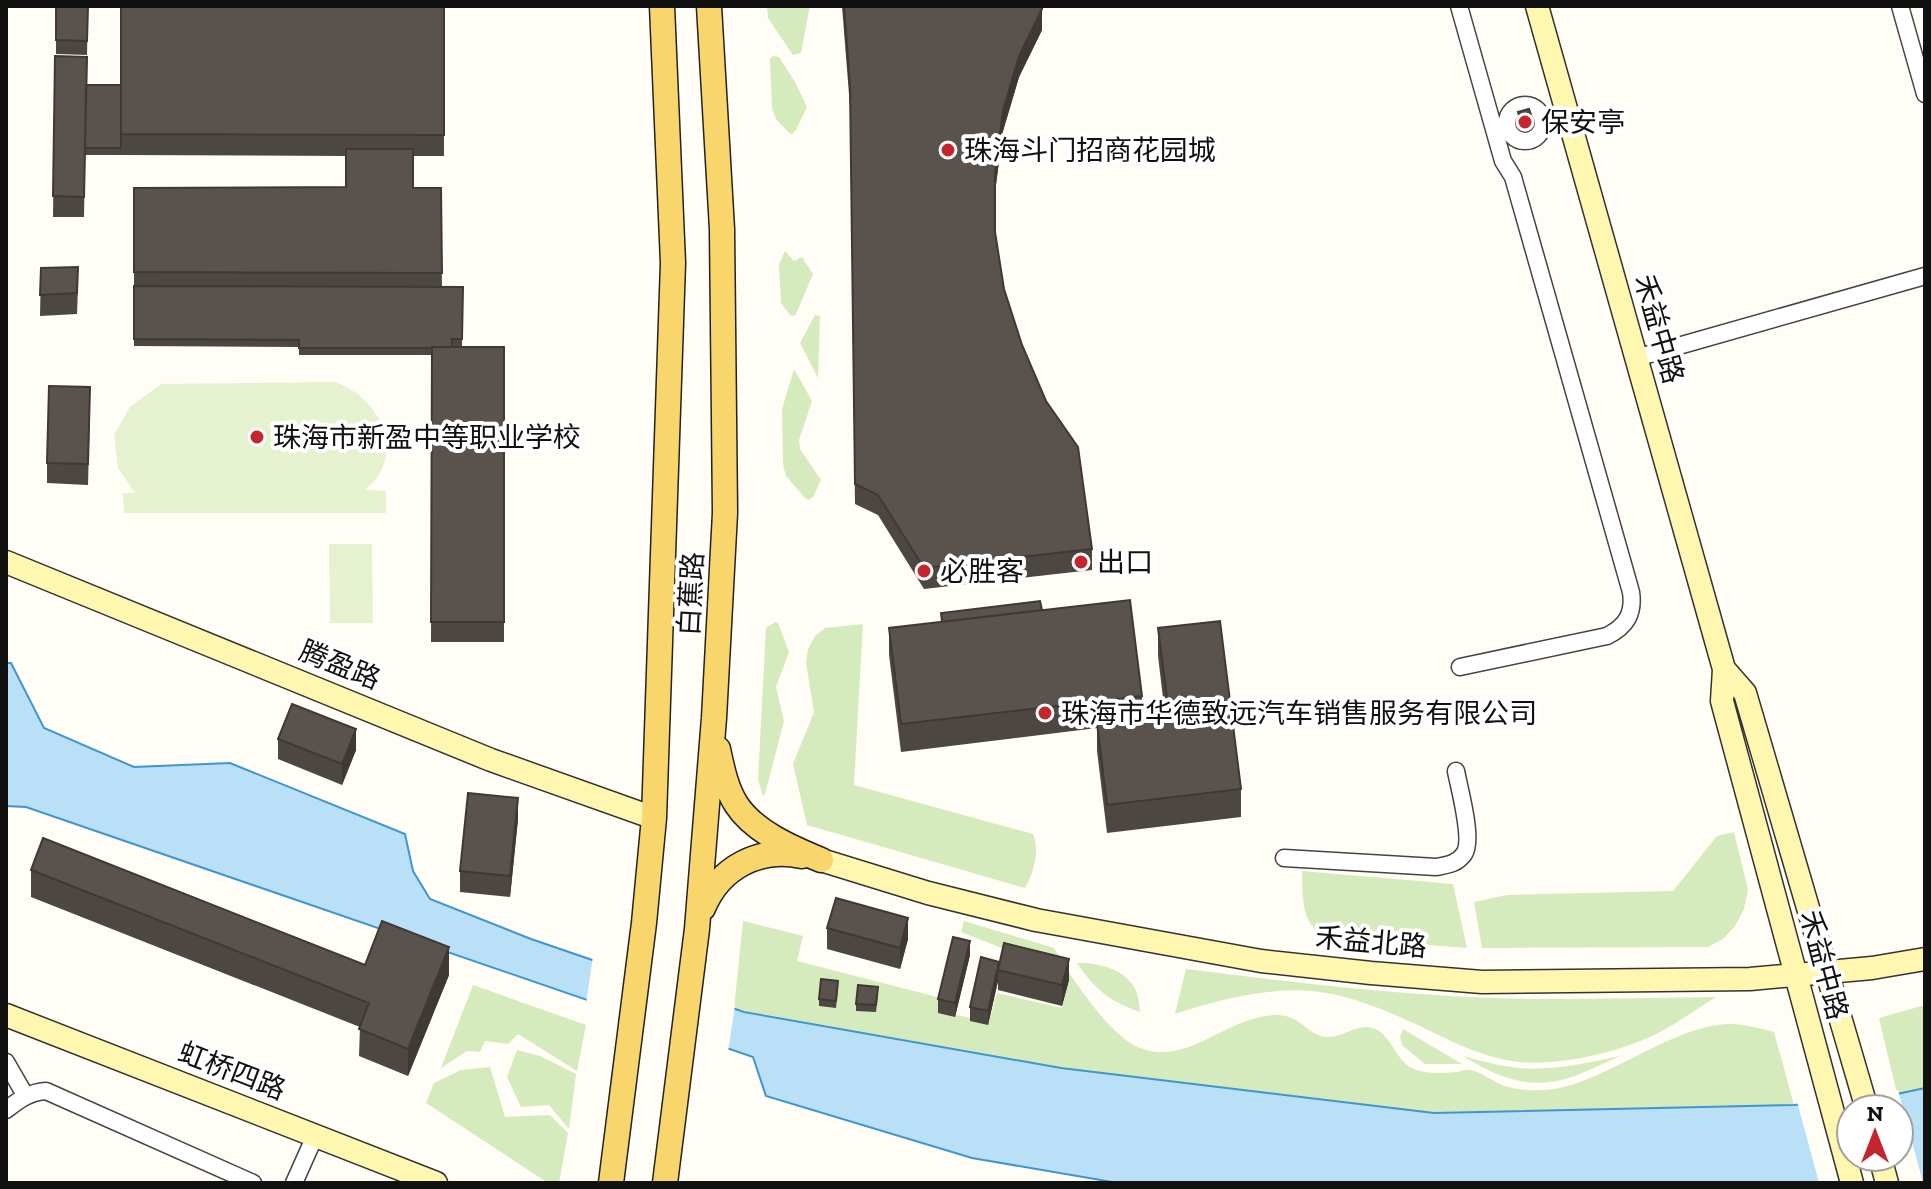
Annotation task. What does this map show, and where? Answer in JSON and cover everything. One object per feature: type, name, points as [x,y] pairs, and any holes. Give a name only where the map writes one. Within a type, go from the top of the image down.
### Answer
[{"type":"main road","name":"白蕉路","points":[[611,1183],[630,1048],[654,818],[673,263],[662,6]]},
{"type":"main road","name":"白蕉路","points":[[665,1183],[697,929],[714,718],[725,513],[722,229],[709,6]]},
{"type":"main road","points":[[714,718],[724,777],[737,805],[753,822],[773,836],[821,860]]},
{"type":"main road","points":[[697,929],[708,896],[718,881],[735,866],[752,858],[774,854],[821,860]]},
{"type":"street","points":[[1459,6],[1501,129],[1503,161],[1513,177],[1631,592],[1632,605],[1624,625],[1607,636],[1460,667]]},
{"type":"street","name":"禾益中路","points":[[1537,6],[1724,669],[1722,701],[1852,1183]]},
{"type":"street","points":[[1900,6],[1925,94]]},
{"type":"street","points":[[1519,105],[1537,108],[1543,118],[1539,135],[1528,141],[1516,139],[1501,129],[1510,112],[1519,105]]},
{"type":"street","points":[[1543,118],[1567,112]]},
{"type":"street","points":[[1636,358],[1925,276]]},
{"type":"street","name":"腾盈路","points":[[6,562],[491,760],[654,818]]},
{"type":"street","name":"禾益中路","points":[[1724,669],[1745,693],[1863,1093]]},
{"type":"street","points":[[1284,858],[1436,867],[1452,864],[1463,856],[1468,843],[1456,771]]},
{"type":"street","name":"禾益北路","points":[[821,860],[928,893],[1036,920],[1261,961],[1482,982],[1750,979],[1872,968],[1925,959]]},
{"type":"street","name":"虹桥四路","points":[[6,1015],[436,1183]]},
{"type":"street","points":[[6,1062],[25,1095]]},
{"type":"street","points":[[6,1110],[25,1095],[46,1091],[253,1183]]},
{"type":"street","points":[[294,1183],[315,1136]]},
{"type":"green space","points":[[767,6],[810,6],[801,53],[793,55],[768,18]]},
{"type":"green space","points":[[779,57],[807,107],[792,134],[776,119],[772,108],[770,59]]},
{"type":"green space","points":[[785,251],[794,261],[802,257],[813,274],[794,316],[781,303],[779,265]]},
{"type":"green space","points":[[815,315],[820,316],[818,378],[800,343]]},
{"type":"green space","points":[[794,369],[812,401],[799,440],[800,449],[821,480],[809,500],[786,476],[783,465],[782,409]]},
{"type":"green space","points":[[336,382],[367,403],[384,432],[386,454],[383,465],[365,490],[386,491],[386,513],[124,513],[123,493],[135,493],[118,468],[114,435],[130,407],[161,384]]},
{"type":"green space","points":[[329,544],[372,544],[373,623],[330,623]]},
{"type":"green space","points":[[775,622],[789,652],[776,687],[784,721],[763,796],[758,780],[766,628]]},
{"type":"green space","points":[[863,624],[854,785],[1033,834],[1035,861],[1025,888],[807,825],[793,764],[814,712],[806,663],[808,649],[815,636],[825,628]]},
{"type":"green space","points":[[1734,832],[1748,890],[1744,909],[1723,939],[1708,947],[1482,948],[1474,902],[1507,895],[1673,891],[1717,836]]},
{"type":"green space","points":[[1302,871],[1453,884],[1467,948],[1325,937],[1307,917]]},
{"type":"green space","points":[[743,921],[803,936],[797,961],[941,998],[939,1011],[989,1022],[997,993],[1062,1008],[1069,980],[1043,964],[961,932],[964,921],[1054,948],[1080,989],[1116,1032],[1140,1048],[1158,1052],[1176,1051],[1242,1022],[1278,1015],[1293,1019],[1326,1037],[1361,1027],[1373,1028],[1384,1035],[1405,1063],[1421,1071],[1470,1070],[1507,1087],[1539,1090],[1561,1088],[1585,1080],[1700,1029],[1732,1024],[1748,1026],[1774,1032],[1794,1105],[1434,1113],[1061,1068],[734,1009]]},
{"type":"green space","points":[[1077,963],[1101,965],[1124,976],[1136,990],[1140,1012],[1104,994]]},
{"type":"green space","points":[[1186,969],[1342,987],[1470,997],[1716,997],[1667,1028],[1627,1046],[1588,1057],[1529,1063],[1460,1045],[1350,998],[1312,991],[1260,993],[1175,1014]]},
{"type":"green space","points":[[473,985],[586,1025],[577,1071],[518,1034],[508,1044],[485,1041],[480,1052],[467,1051],[441,1068]]},
{"type":"green space","points":[[1925,1005],[1925,1088],[1897,1093],[1879,1018]]},
{"type":"green space","points":[[1403,1029],[1462,1064],[1425,1064],[1402,1045],[1400,1037]]},
{"type":"green space","points":[[517,1050],[540,1056],[576,1074],[569,1129],[549,1105],[521,1107],[507,1077]]},
{"type":"green space","points":[[1463,1056],[1532,1069],[1570,1066],[1620,1056],[1563,1080],[1534,1083],[1502,1076]]},
{"type":"green space","points":[[490,1067],[505,1117],[550,1115],[568,1133],[559,1183],[548,1183],[426,1103],[434,1083],[461,1070]]},
{"type":"water","points":[[6,663],[11,663],[44,728],[134,767],[230,763],[405,834],[413,871],[430,899],[531,939],[744,1012],[1061,1068],[1434,1113],[1794,1105],[1835,1101],[1835,1173],[1915,1173],[1915,1093],[1902,1093],[1925,1088],[1925,1183],[1118,1183],[972,1158],[766,1096],[753,1057],[26,807],[6,806]]},
{"type":"pier","points":[[593,956],[735,1005],[728,1052],[586,1004]]},
{"type":"pier","points":[[1898,1090],[1899,1093],[1870,1093]]},
{"type":"pier","points":[[1835,1097],[1835,1173],[1915,1173],[1915,1153],[1923,1183],[1819,1183],[1797,1101]]},
{"type":"building","points":[[56,6],[88,6],[87,41],[56,40]]},
{"type":"building","points":[[121,6],[444,6],[444,135],[121,134]]},
{"type":"building","points":[[844,6],[1042,6],[1019,56],[1003,111],[995,171],[995,232],[1004,289],[1022,345],[1046,401],[1078,447],[1092,549],[924,568],[878,495],[855,484],[850,87]]},
{"type":"building","points":[[55,56],[87,57],[84,197],[53,196]]},
{"type":"building","points":[[86,85],[121,85],[121,148],[85,148]]},
{"type":"building","points":[[1529,109],[1532,118],[1521,122],[1518,112]]},
{"type":"building","points":[[346,149],[413,149],[413,188],[441,188],[442,273],[134,272],[134,188],[346,187]]},
{"type":"building","points":[[78,267],[77,293],[40,295],[41,268]]},
{"type":"building","points":[[134,286],[463,287],[462,339],[452,339],[452,347],[299,348],[299,340],[134,339]]},
{"type":"building","points":[[432,347],[504,347],[504,622],[431,622]]},
{"type":"building","points":[[49,386],[90,387],[88,464],[47,463]]},
{"type":"building","points":[[1130,600],[1142,696],[901,724],[889,628]]},
{"type":"building","points":[[1040,601],[1042,610],[942,622],[941,613]]},
{"type":"building","points":[[1220,621],[1241,789],[1107,805],[1097,723],[1169,714],[1158,628]]},
{"type":"building","points":[[292,704],[356,729],[342,764],[278,739]]},
{"type":"building","points":[[468,793],[518,798],[510,876],[460,871]]},
{"type":"building","points":[[43,838],[365,965],[382,921],[449,947],[408,1049],[359,1029],[369,1003],[31,870]]},
{"type":"building","points":[[836,898],[908,918],[900,948],[827,928]]},
{"type":"building","points":[[953,937],[970,941],[955,1003],[938,999]]},
{"type":"building","points":[[1004,943],[1069,959],[1062,985],[998,970]]},
{"type":"building","points":[[981,957],[999,962],[988,1011],[970,1007]]},
{"type":"building","points":[[821,979],[838,981],[836,1001],[819,999]]},
{"type":"building","points":[[858,985],[878,987],[876,1005],[856,1004]]},
{"type":"place","name":"保安亭","points":[[1525,122]]},
{"type":"place","name":"珠海斗门招商花园城","points":[[948,150]]},
{"type":"place","name":"珠海市新盈中等职业学校","points":[[257,437]]},
{"type":"place","name":"出口","points":[[1081,562]]},
{"type":"place","name":"必胜客","points":[[924,571]]},
{"type":"place","name":"珠海市华德致远汽车销售服务有限公司","points":[[1045,713]]}]
